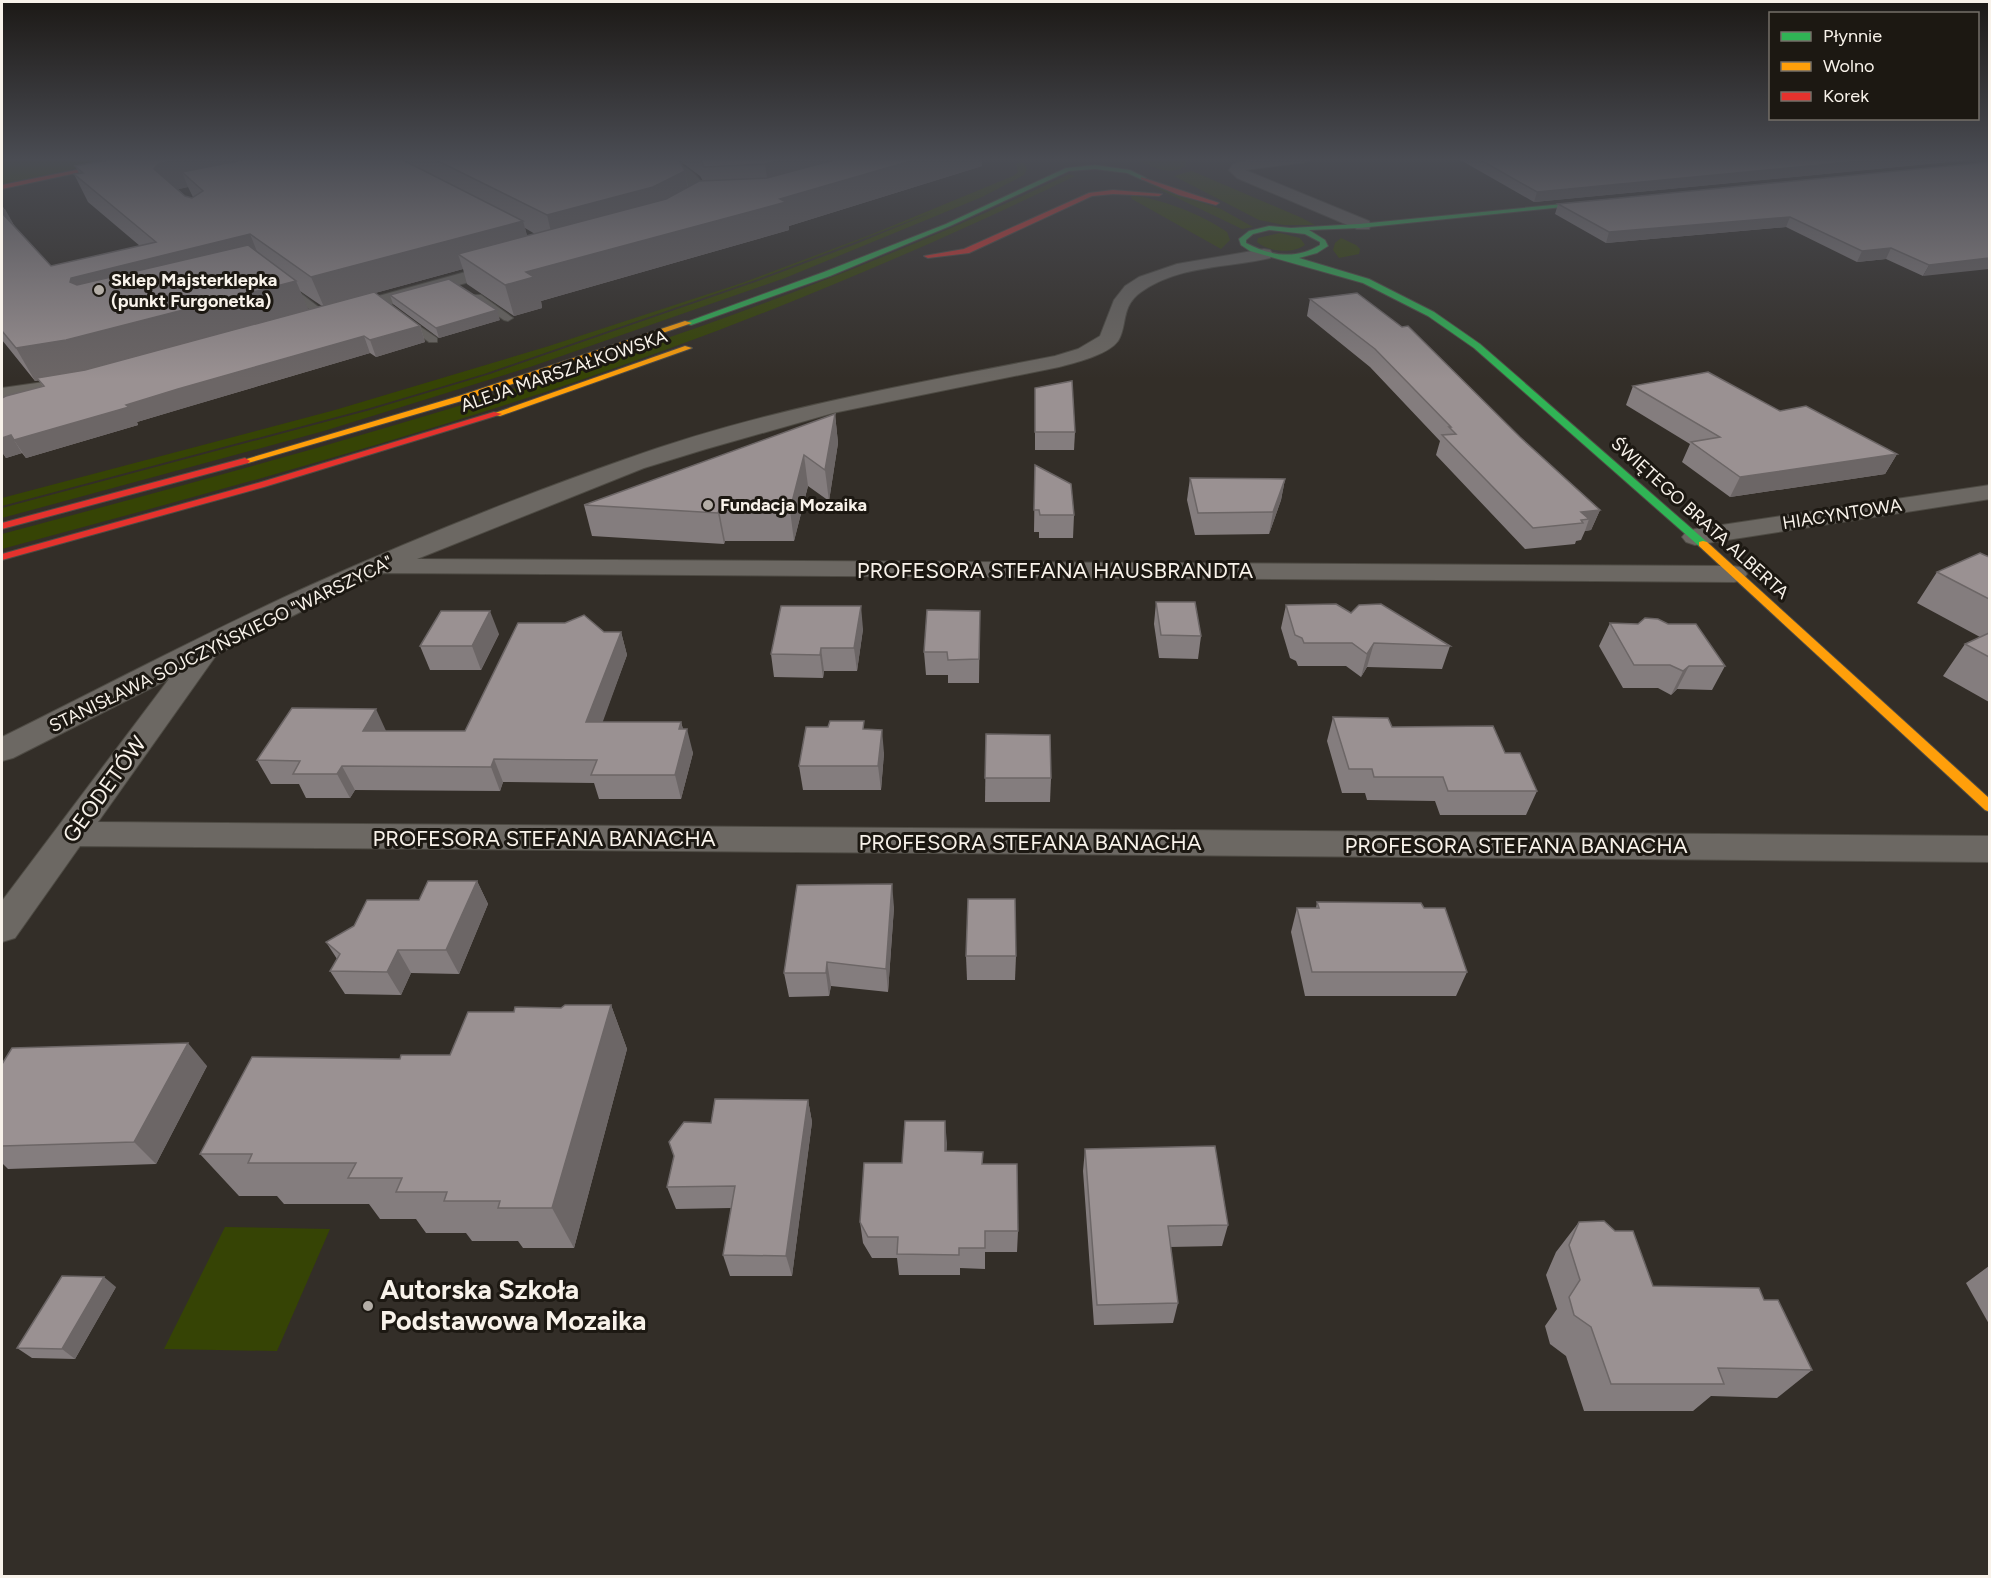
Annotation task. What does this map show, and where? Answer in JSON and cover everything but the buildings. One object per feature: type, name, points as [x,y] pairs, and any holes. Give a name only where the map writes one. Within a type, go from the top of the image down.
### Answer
[{"type":"street","name":"ALEJA MARSZAŁKOWSKA","points":[[2,526],[244,461],[462,398],[612,351],[827,274],[932,232]]},
{"type":"street","points":[[975,232],[922,258],[966,251],[1008,232]]},
{"type":"street","points":[[1241,236],[1256,232]]},
{"type":"street","name":"ŚWIĘTEGO BRATA ALBERTA","points":[[1303,232],[1317,236],[1321,246],[1358,272],[1366,281]]},
{"type":"street","points":[[1241,236],[1264,254],[1287,257],[1321,246],[1352,232]]},
{"type":"street","name":"STANISŁAWA SOJCZYŃSKIEGO \"WARSZYCA\"","points":[[2,750],[376,566],[569,489],[698,444],[830,407],[1059,361],[1085,353],[1109,339],[1113,321],[1132,290],[1164,275],[1200,263],[1241,236]]},
{"type":"street","name":"STANISŁAWA SOJCZYŃSKIEGO \"WARSZYCA\"","points":[[1200,263],[1223,262],[1264,254]]},
{"type":"street","name":"ŚWIĘTEGO BRATA ALBERTA","points":[[1287,257],[1366,281],[1431,314],[1477,346],[1695,537],[1989,807]]},
{"type":"street","points":[[303,323],[325,316],[388,307],[461,287],[531,259]]},
{"type":"street","name":"ALEJA MARSZAŁKOWSKA","points":[[2,557],[395,446],[544,399],[700,343]]},
{"type":"street","points":[[2,394],[87,381]]},
{"type":"street","name":"HIACYNTOWA","points":[[1695,537],[1989,492]]},
{"type":"street","name":"PROFESORA STEFANA HAUSBRANDTA","points":[[376,566],[1734,574]]},
{"type":"street","name":"GEODETÓW","points":[[2,928],[206,648]]},
{"type":"street","name":"PROFESORA STEFANA BANACHA","points":[[71,834],[1989,849]]},
{"type":"lane","points":[[274,277],[325,316]]},
{"type":"lane","points":[[461,287],[508,318]]},
{"type":"lane","points":[[388,307],[433,340]]},
{"type":"green space","points":[[882,232],[761,278],[484,374],[370,408],[2,506],[2,498],[335,410],[549,346],[742,283]]},
{"type":"green space","points":[[886,232],[898,232],[785,278],[530,367],[324,431],[2,518],[2,508],[370,410],[490,374],[761,280]]},
{"type":"green space","points":[[956,232],[768,311],[578,381],[364,449],[2,549],[2,534],[274,460],[544,379],[810,286],[940,233]]},
{"type":"green space","points":[[1190,232],[1226,232],[1230,240],[1221,249]]},
{"type":"green space","points":[[1280,233],[1300,238],[1305,245],[1294,250],[1281,251],[1257,242],[1258,238]]},
{"type":"green space","points":[[1341,238],[1356,245],[1360,249],[1359,254],[1339,258],[1333,250],[1335,243]]},
{"type":"green space","points":[[225,1227],[330,1229],[277,1351],[164,1349]]},
{"type":"traffic: fast","points":[[688,323],[827,274],[932,232]]},
{"type":"traffic: fast","points":[[1253,232],[1242,239],[1243,244],[1273,256],[1294,257],[1315,252],[1324,246],[1323,241],[1304,232]]},
{"type":"traffic: fast","points":[[1287,257],[1366,281],[1431,314],[1477,346],[1703,544]]},
{"type":"traffic: slow","points":[[245,461],[462,398],[688,323]]},
{"type":"traffic: slow","points":[[497,414],[688,348]]},
{"type":"traffic: slow","points":[[1703,544],[1990,807]]},
{"type":"traffic: jam","points":[[928,256],[966,251],[1008,232]]},
{"type":"traffic: jam","points":[[2,557],[261,485],[497,414]]},
{"type":"traffic: jam","points":[[2,526],[245,461]]},
{"type":"place","name":"Sklep Majsterklepka (punkt Furgonetka)","points":[[99,290]]},
{"type":"place","name":"Fundacja Mozaika","points":[[708,505]]},
{"type":"place","name":"Autorska Szkoła Podstawowa Mozaika","points":[[368,1306]]}]
